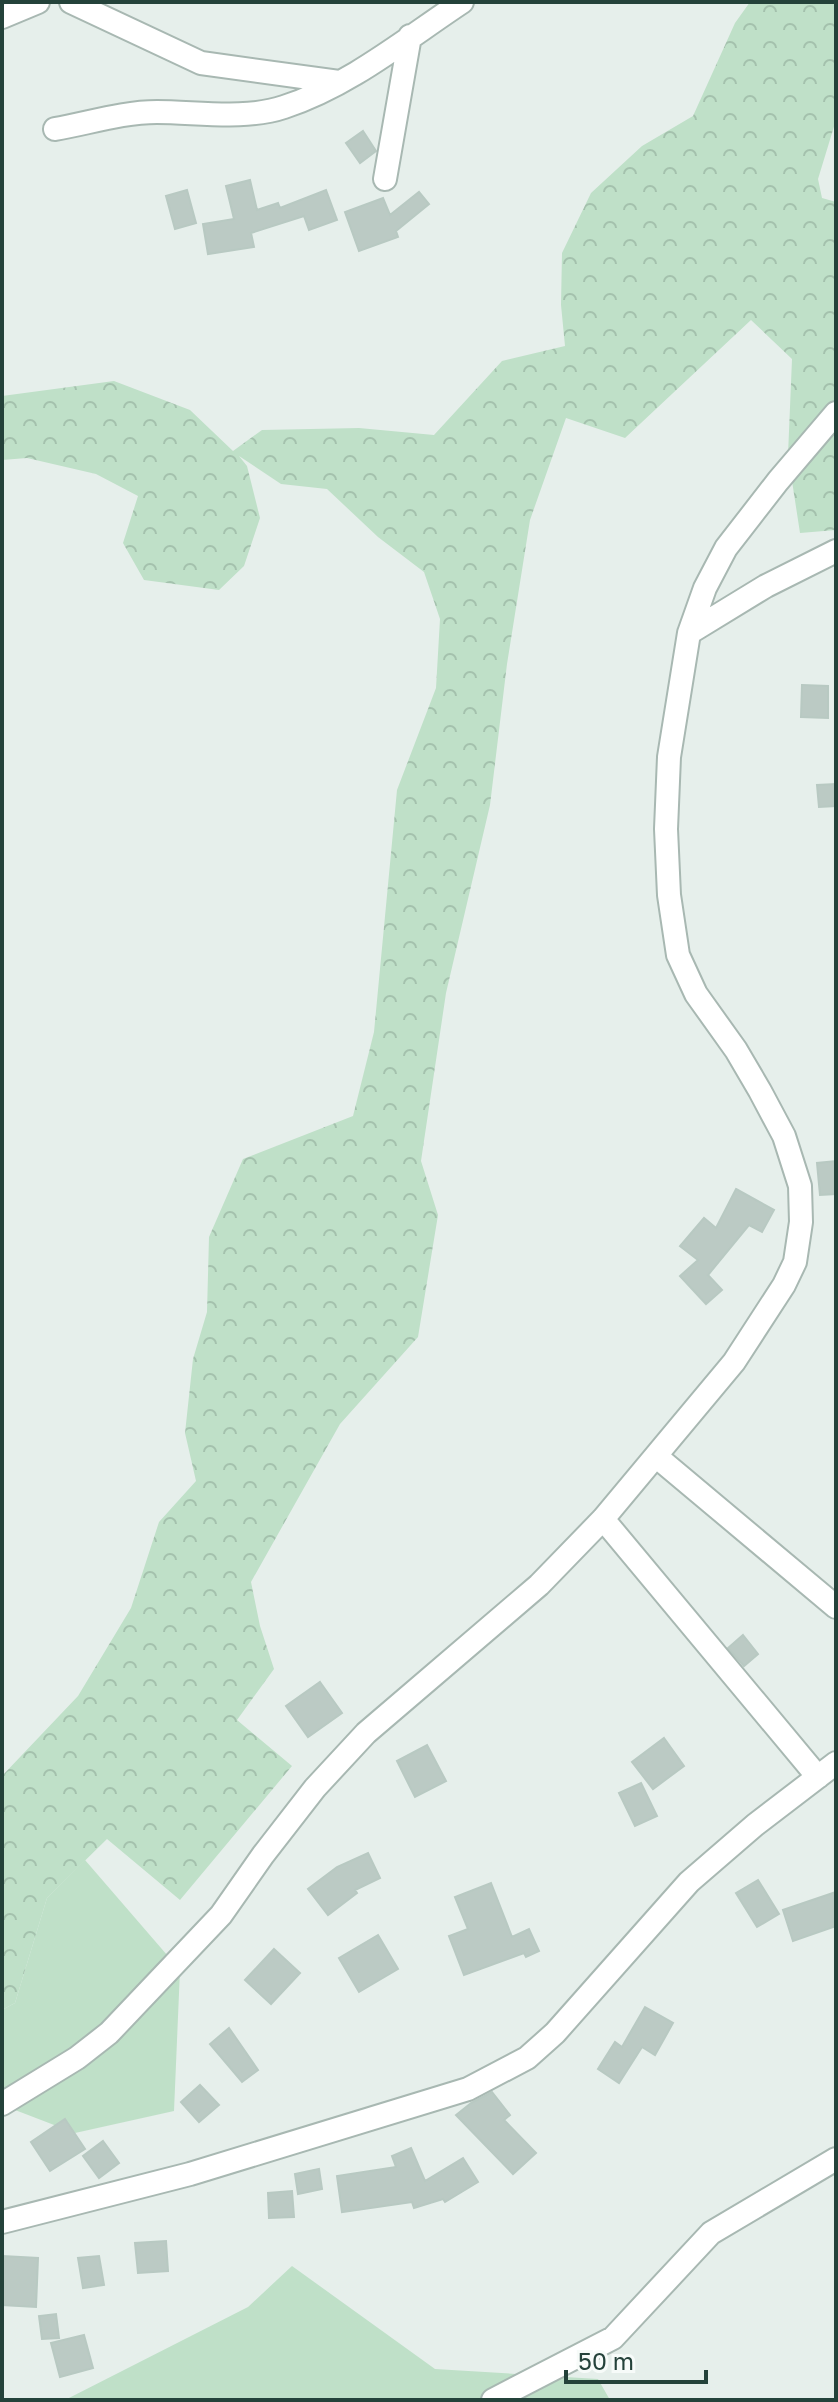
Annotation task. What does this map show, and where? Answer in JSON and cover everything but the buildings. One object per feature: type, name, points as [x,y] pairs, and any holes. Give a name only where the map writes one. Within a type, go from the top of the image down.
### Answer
[{"type":"street","points":[[2,17],[38,2]]},
{"type":"street","points":[[71,2],[201,63],[340,82]]},
{"type":"street","points":[[55,129],[155,112],[221,115],[283,108],[340,82],[462,2]]},
{"type":"street","points":[[385,179],[410,36]]},
{"type":"street","points":[[2,2104],[77,2058],[109,2033],[221,1915],[315,1788],[366,1733],[539,1585],[603,1519],[734,1362],[784,1285],[795,1262],[801,1222],[800,1186],[784,1136],[736,1050],[696,994],[678,955],[669,895],[666,829],[669,757],[689,633],[705,588],[726,548],[836,413]]},
{"type":"street","points":[[689,633],[766,586],[836,551]]},
{"type":"street","points":[[657,1457],[836,1607]]},
{"type":"street","points":[[603,1519],[818,1777]]},
{"type":"street","points":[[2,2222],[190,2174],[468,2089],[527,2058],[555,2033],[689,1882],[755,1825],[836,1763]]},
{"type":"street","points":[[493,2400],[613,2338],[711,2233],[836,2159]]},
{"type":"green space","points":[[750,2],[836,2],[836,120],[818,179],[822,198],[836,202],[836,530],[800,533],[788,455],[792,359],[751,320],[625,438],[566,418],[530,520],[507,664],[490,805],[446,993],[421,1161],[438,1215],[418,1337],[340,1424],[251,1582],[260,1626],[274,1669],[237,1720],[292,1766],[180,1900],[107,1839],[47,1898],[15,2003],[2,2010],[2,1776],[78,1696],[131,1608],[159,1522],[196,1481],[185,1433],[193,1359],[207,1312],[209,1237],[243,1159],[353,1116],[374,1032],[397,790],[436,688],[440,619],[424,572],[378,537],[327,489],[281,484],[239,456],[247,466],[260,518],[244,566],[219,590],[144,580],[123,543],[138,496],[96,474],[27,458],[2,460],[2,396],[114,381],[190,410],[233,451],[262,430],[359,428],[434,435],[502,361],[565,346],[561,305],[562,253],[591,193],[642,146],[693,116],[735,23]]},
{"type":"green space","points":[[85,1860],[180,1970],[174,2111],[75,2133],[2,2105],[2,2010],[15,2003],[47,1898]]},
{"type":"green space","points":[[292,2266],[435,2369],[598,2379],[610,2400],[65,2400],[248,2307]]}]
